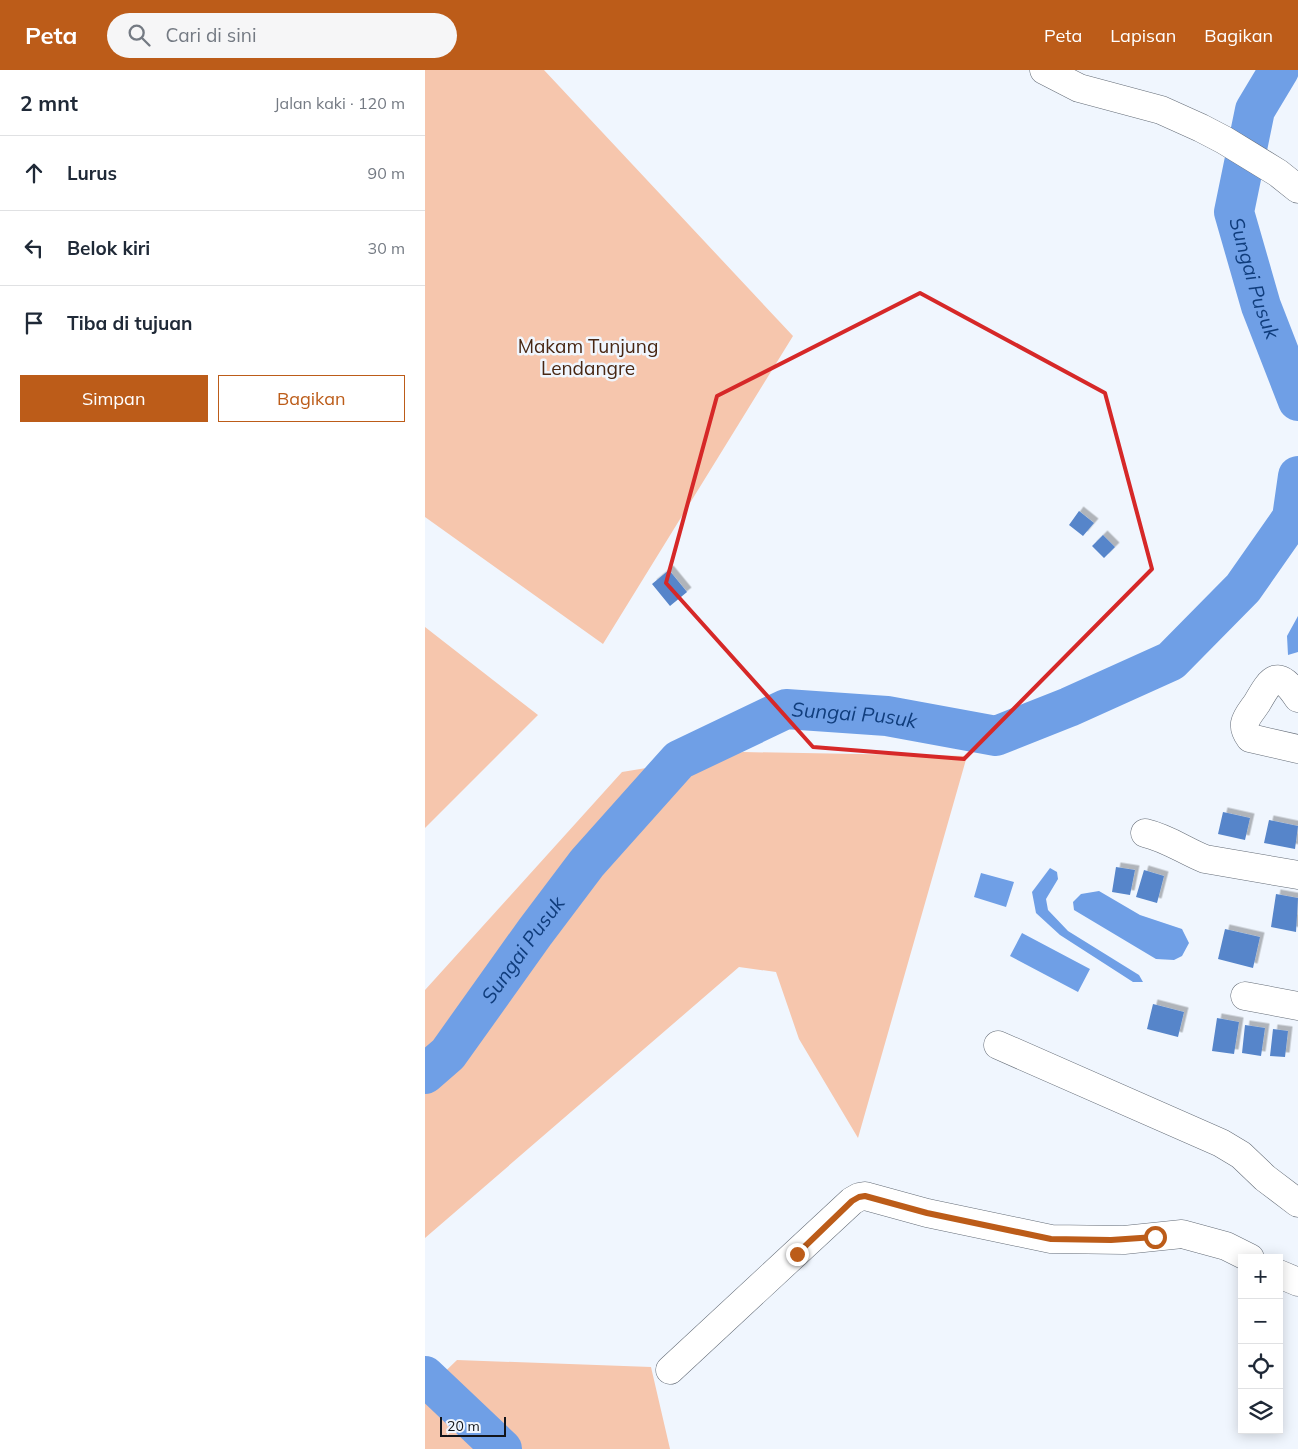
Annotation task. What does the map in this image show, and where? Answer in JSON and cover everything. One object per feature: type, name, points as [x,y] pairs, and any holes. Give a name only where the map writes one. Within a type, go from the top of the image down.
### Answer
[{"type":"street","points":[[1044,70],[1079,88],[1161,110],[1224,140],[1288,181]]},
{"type":"street","points":[[1298,698],[1289,685],[1281,679],[1276,679],[1267,685],[1245,723],[1246,733],[1250,738],[1298,749]]},
{"type":"street","points":[[1145,833],[1169,840],[1192,854],[1205,859],[1298,875]]},
{"type":"street","points":[[1245,996],[1298,1006]]},
{"type":"street","points":[[998,1045],[1226,1146],[1241,1155],[1265,1178],[1298,1203]]},
{"type":"street","points":[[670,1370],[852,1201],[859,1197],[865,1196],[927,1213],[1051,1239],[1124,1240],[1183,1234],[1226,1246],[1242,1254]]},
{"type":"street","points":[[1283,1276],[1298,1282]]},
{"type":"highlighted area","points":[[920,293],[1105,393],[1152,569],[964,759],[813,747],[666,583],[717,396]]},
{"type":"green space","name":"Makam Tunjung Lendangre","points":[[425,70],[544,70],[793,336],[603,644],[425,517]]},
{"type":"green space","points":[[425,627],[538,715],[425,828]]},
{"type":"green space","points":[[743,752],[967,756],[858,1138],[799,1039],[776,972],[739,967],[425,1238],[425,990],[622,772]]},
{"type":"green space","points":[[457,1360],[651,1367],[670,1449],[425,1449],[425,1391]]},
{"type":"water","points":[[1298,616],[1298,652],[1288,655],[1287,636]]},
{"type":"water","points":[[1050,868],[1057,872],[1058,879],[1046,899],[1048,910],[1068,931],[1139,975],[1143,982],[1133,982],[1060,935],[1036,913],[1032,892]]},
{"type":"water","points":[[981,873],[1014,882],[1006,907],[974,897]]},
{"type":"water","points":[[1099,891],[1140,915],[1182,929],[1189,943],[1182,956],[1174,960],[1156,959],[1074,910],[1073,902],[1081,894]]},
{"type":"water","points":[[1022,933],[1090,969],[1078,992],[1010,956]]},
{"type":"building","points":[[1079,511],[1094,523],[1083,536],[1069,525]]},
{"type":"building","points":[[1103,535],[1115,547],[1104,558],[1092,546]]},
{"type":"building","points":[[669,570],[687,592],[670,606],[652,584]]},
{"type":"building","points":[[1223,812],[1250,818],[1245,840],[1218,834]]},
{"type":"building","points":[[1269,820],[1298,826],[1295,849],[1264,843]]},
{"type":"building","points":[[1116,867],[1135,870],[1130,895],[1112,892]]},
{"type":"building","points":[[1144,870],[1164,876],[1157,903],[1136,897]]},
{"type":"building","points":[[1276,894],[1298,898],[1296,932],[1271,927]]},
{"type":"building","points":[[1225,929],[1260,937],[1253,968],[1218,959]]},
{"type":"building","points":[[1153,1004],[1184,1012],[1178,1037],[1147,1029]]},
{"type":"building","points":[[1217,1018],[1239,1022],[1234,1054],[1212,1051]]},
{"type":"building","points":[[1245,1025],[1265,1028],[1261,1056],[1242,1053]]},
{"type":"building","points":[[1273,1029],[1288,1031],[1285,1057],[1270,1056]]},
{"type":"waterway","name":"Sungai Pusuk","points":[[1279,70],[1255,110],[1234,212],[1261,306],[1298,401]]},
{"type":"waterway","name":"Sungai Pusuk","points":[[425,1074],[448,1054],[587,863],[679,760],[786,709],[887,716],[996,736],[1069,707],[1171,661],[1243,588],[1292,518],[1298,476]]},
{"type":"waterway","points":[[425,1376],[502,1449]]},
{"type":"route","points":[[797,1254],[852,1201],[865,1196],[927,1213],[1051,1239],[1111,1240],[1155,1237]]}]
